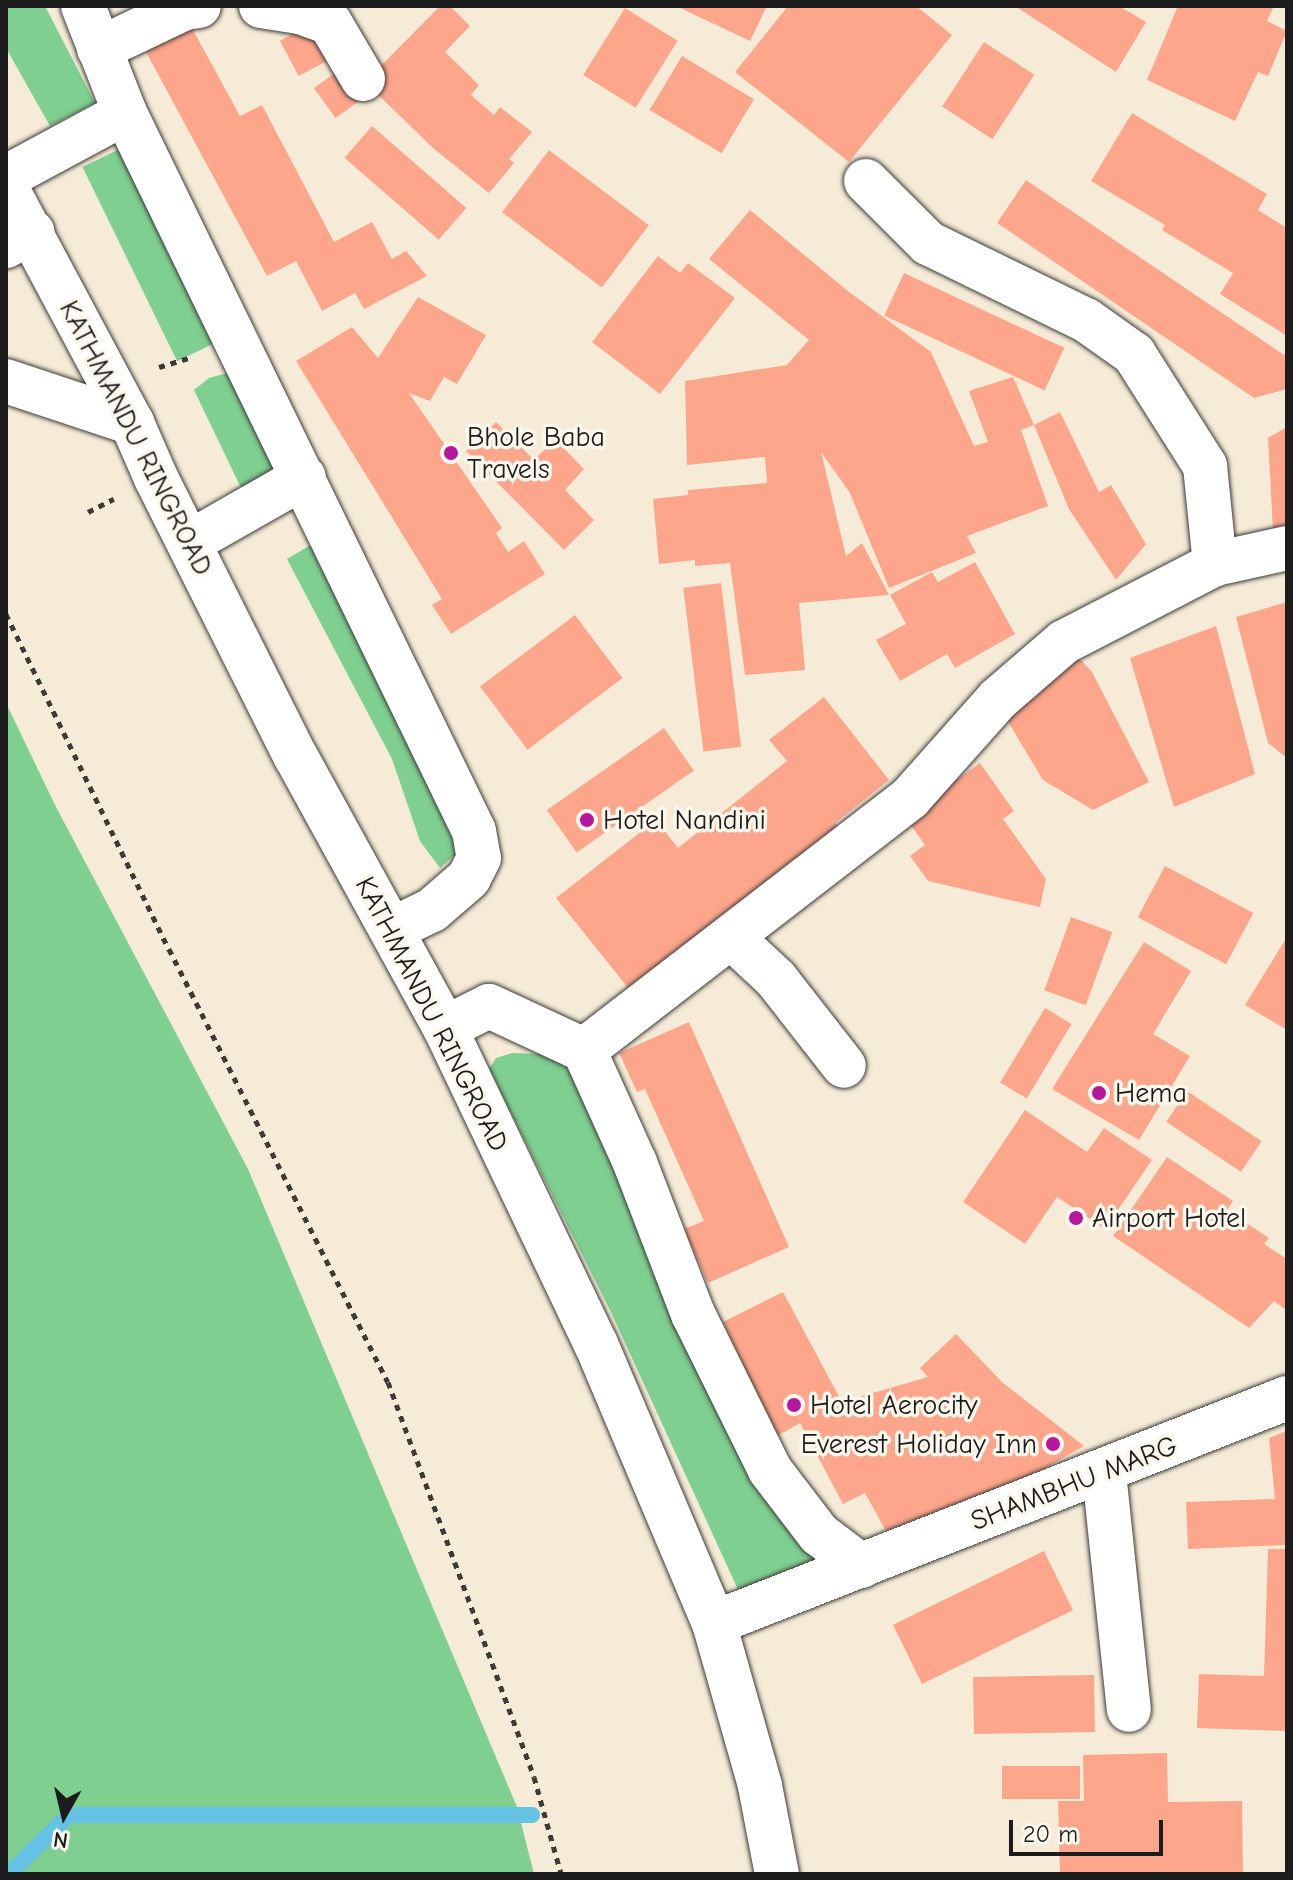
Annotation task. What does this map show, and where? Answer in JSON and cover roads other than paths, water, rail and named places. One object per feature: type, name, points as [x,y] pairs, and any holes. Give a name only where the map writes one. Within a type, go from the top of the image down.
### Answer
[{"type":"main road","points":[[83,6],[125,113],[474,831],[479,858],[469,878],[432,910],[393,929]]},
{"type":"main road","points":[[261,6],[300,12],[330,23],[363,79]]},
{"type":"main road","points":[[99,49],[191,7]]},
{"type":"main road","points":[[6,177],[125,113]]},
{"type":"main road","points":[[866,181],[928,243],[1086,320],[1134,354],[1205,466],[1215,564]]},
{"type":"main road","name":"KATHMANDU RINGROAD","points":[[6,187],[19,239],[132,423],[156,478],[296,757],[445,1028],[596,1344],[714,1623],[760,1786],[777,1874]]},
{"type":"main road","points":[[6,381],[132,423]]},
{"type":"main road","points":[[190,542],[304,477]]},
{"type":"main road","points":[[584,1050],[910,798],[998,699],[1064,642],[1215,564],[1287,548]]},
{"type":"main road","points":[[731,937],[776,979],[844,1066]]},
{"type":"main road","points":[[445,1028],[489,1006],[584,1050],[635,1163],[693,1314],[770,1470],[819,1534],[861,1566]]},
{"type":"main road","name":"SHAMBHU MARG","points":[[714,1623],[1104,1473],[1287,1398]]},
{"type":"main road","points":[[1104,1473],[1129,1710]]},
{"type":"waterway","points":[[9,1874],[69,1815],[532,1815]]},
{"type":"place","name":"Bhole Baba Travels","points":[[451,453]]},
{"type":"place","name":"Hotel Nandini","points":[[587,820]]},
{"type":"place","name":"Hema","points":[[1099,1093]]},
{"type":"place","name":"Airport Hotel","points":[[1076,1218]]},
{"type":"place","name":"Hotel Aerocity","points":[[794,1405]]},
{"type":"place","name":"Everest Holiday Inn","points":[[1053,1444]]}]
